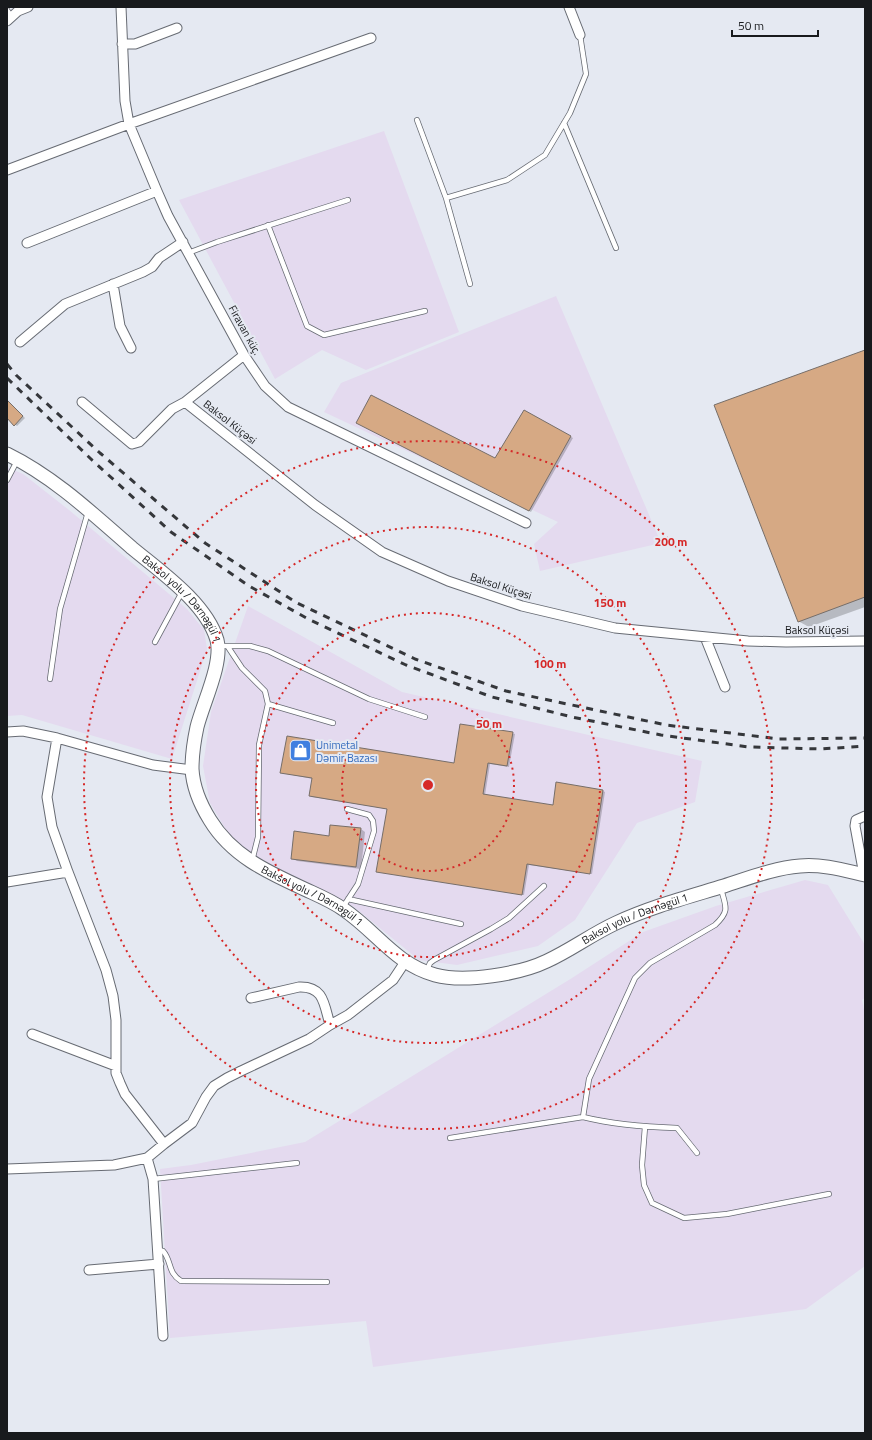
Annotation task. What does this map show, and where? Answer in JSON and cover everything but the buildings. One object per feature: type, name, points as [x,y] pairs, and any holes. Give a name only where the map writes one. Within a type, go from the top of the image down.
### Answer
[{"type":"main road","name":"Baksol yolu / Dərnəgül 1","points":[[12,457],[57,485],[89,510],[183,591],[207,619],[223,645],[218,655],[197,727],[193,753],[192,770],[198,797],[212,823],[230,845],[252,863],[264,870],[345,904],[404,962],[426,972],[440,976],[488,976],[514,972],[550,960],[616,923],[665,904],[782,868],[814,865],[865,875]]},
{"type":"street","points":[[9,16],[28,7]]},
{"type":"street","name":"Firavan küç.","points":[[121,7],[125,101],[129,124],[157,191],[182,242],[244,355],[265,386],[288,407],[526,523]]},
{"type":"street","points":[[569,7],[580,35]]},
{"type":"street","points":[[122,44],[135,44],[177,28]]},
{"type":"street","points":[[7,170],[129,124],[370,38]]},
{"type":"street","points":[[27,243],[157,191]]},
{"type":"street","points":[[20,342],[66,304],[152,267],[159,258],[182,242]]},
{"type":"street","points":[[113,284],[120,326],[131,348]]},
{"type":"street","points":[[82,402],[132,444],[139,442],[172,410],[185,402],[244,355]]},
{"type":"street","name":"Baksol Küçəsi","points":[[185,402],[315,505],[382,552],[448,581],[522,606],[615,628],[705,637],[786,642],[865,642]]},
{"type":"street","points":[[705,637],[725,687]]},
{"type":"street","points":[[7,732],[23,731],[57,738],[153,765],[192,770]]},
{"type":"street","points":[[57,738],[47,797],[52,827],[106,970],[114,996],[116,1020],[116,1066],[118,1078],[125,1094],[164,1144]]},
{"type":"street","points":[[865,816],[856,820],[855,826],[865,875]]},
{"type":"street","points":[[7,882],[68,872]]},
{"type":"street","points":[[7,1169],[114,1165],[147,1158],[192,1123],[206,1097],[214,1086],[241,1070],[309,1039],[330,1024],[348,1015],[392,980],[404,962]]},
{"type":"street","points":[[251,998],[306,986],[316,990],[321,996],[330,1024]]},
{"type":"street","points":[[32,1034],[116,1066]]},
{"type":"street","points":[[147,1158],[153,1179],[163,1336]]},
{"type":"street","points":[[89,1270],[159,1264]]},
{"type":"lane","points":[[446,198],[508,180],[545,155],[570,113],[586,74],[580,35]]},
{"type":"lane","points":[[417,120],[446,198],[470,284]]},
{"type":"lane","points":[[564,123],[616,248]]},
{"type":"lane","points":[[188,253],[268,225],[348,200]]},
{"type":"lane","points":[[268,225],[307,326],[324,335],[425,311]]},
{"type":"lane","points":[[7,480],[12,457]]},
{"type":"lane","points":[[50,679],[60,609],[89,510]]},
{"type":"lane","points":[[155,642],[183,591]]},
{"type":"lane","points":[[223,645],[242,668],[265,691],[268,704],[259,745],[258,837],[252,863]]},
{"type":"lane","points":[[223,645],[250,646],[268,651],[369,699],[425,717]]},
{"type":"lane","points":[[268,704],[333,723]]},
{"type":"lane","points":[[347,809],[369,815],[373,822],[374,831],[358,884],[345,904],[461,924]]},
{"type":"lane","points":[[426,972],[430,963],[434,960],[509,918],[544,886]]},
{"type":"lane","points":[[584,1117],[589,1079],[635,978],[650,964],[715,925],[724,917],[726,908],[720,887]]},
{"type":"lane","points":[[450,1138],[584,1117],[604,1122],[645,1127],[677,1128],[697,1153]]},
{"type":"lane","points":[[645,1127],[642,1165],[644,1185],[652,1203],[684,1218],[727,1214],[829,1194]]},
{"type":"lane","points":[[153,1179],[296,1163]]},
{"type":"lane","points":[[158,1250],[163,1251],[166,1254],[174,1277],[181,1281],[327,1282]]},
{"type":"shaded area","points":[[384,131],[459,332],[366,370],[322,350],[275,379],[179,200]]},
{"type":"shaded area","points":[[556,296],[661,543],[540,571],[534,544],[558,522],[324,412],[341,383]]},
{"type":"shaded area","points":[[7,467],[23,474],[69,510],[187,609],[204,630],[207,649],[172,759],[22,715],[7,716]]},
{"type":"shaded area","points":[[248,606],[402,692],[702,761],[695,802],[637,823],[575,920],[538,946],[457,965],[419,960],[354,907],[263,862],[231,838],[210,803],[203,766],[211,712]]},
{"type":"shaded area","points":[[805,880],[828,885],[865,945],[865,998],[862,1000],[865,1015],[865,1266],[806,1309],[373,1367],[366,1321],[170,1338],[160,1169],[191,1165],[305,1142],[572,978],[643,932],[716,906]]},
{"type":"railway","points":[[7,364],[16,375],[100,453],[205,543],[297,603],[415,659],[506,691],[666,725],[779,739],[865,738]]},
{"type":"railway","points":[[7,378],[92,460],[171,532],[249,586],[310,620],[406,665],[492,697],[572,717],[661,735],[749,747],[821,749],[865,746]]},
{"type":"place","name":"Unimetal Dəmir Bazası","points":[[301,751]]}]
